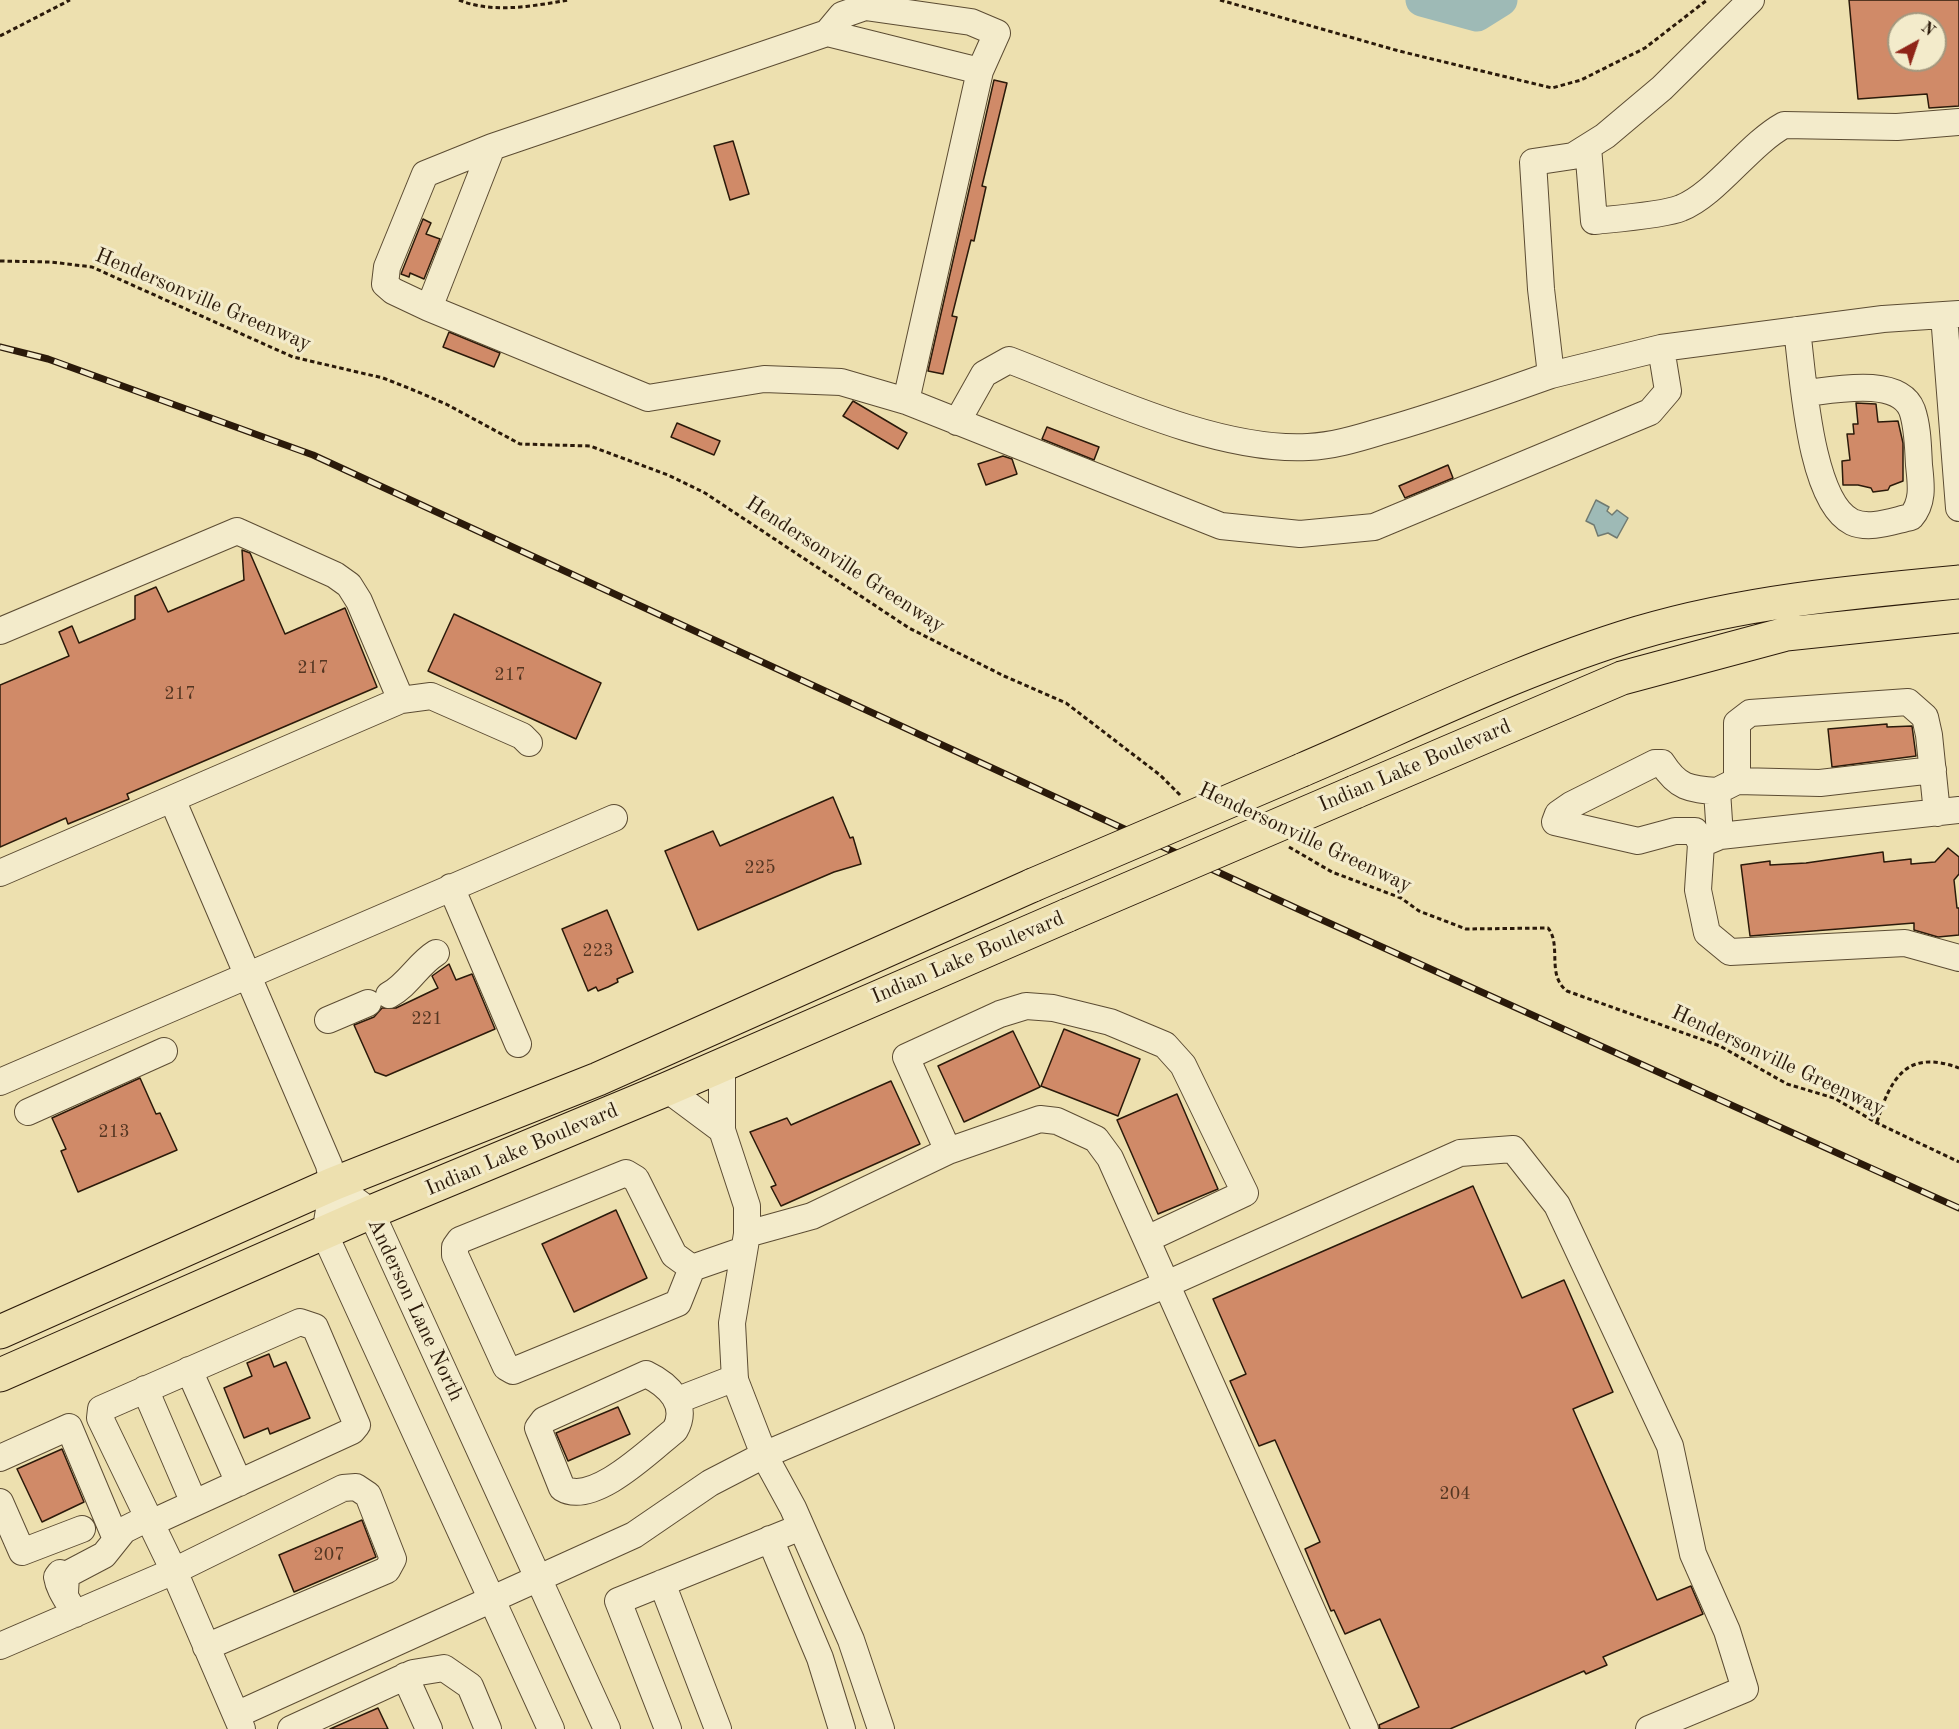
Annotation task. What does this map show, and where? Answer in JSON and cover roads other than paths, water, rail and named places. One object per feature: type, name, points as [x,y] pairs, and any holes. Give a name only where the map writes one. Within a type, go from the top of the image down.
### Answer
[{"type":"main road","name":"Indian Lake Boulevard","points":[[0,1332],[333,1184],[598,1079],[1033,885],[1515,678],[1637,633],[1747,607],[1840,593],[1959,582]]},
{"type":"main road","name":"Indian Lake Boulevard","points":[[0,1376],[371,1212],[667,1089],[1622,678],[1786,634],[1959,616]]},
{"type":"street","points":[[1551,375],[1541,289],[1533,162],[1573,156],[1605,136],[1662,88],[1751,0]]},
{"type":"street","points":[[906,401],[980,71],[997,33],[971,22],[865,7],[842,15],[827,33],[492,147],[424,174],[387,267],[386,284],[393,291],[648,398],[764,379],[841,382],[906,401],[1221,526],[1300,534],[1374,527],[1650,412],[1668,390],[1661,348]]},
{"type":"street","points":[[827,33],[980,71]]},
{"type":"street","points":[[1588,147],[1594,221],[1680,209],[1698,197],[1769,133],[1784,125],[1897,127],[1959,122]]},
{"type":"street","points":[[429,308],[492,147]]},
{"type":"street","points":[[957,422],[984,374],[1009,360],[1182,427],[1238,441],[1309,447],[1349,440],[1423,420],[1551,375],[1661,348],[1883,319],[1951,314],[1959,508]]},
{"type":"street","points":[[1797,330],[1806,393],[1817,470],[1841,512],[1851,521],[1866,525],[1911,517],[1921,500],[1916,430],[1911,409],[1905,400],[1893,392],[1876,387],[1806,393]]},
{"type":"street","points":[[0,631],[237,531],[335,575],[349,585],[359,601],[401,700]]},
{"type":"street","points":[[0,873],[401,700],[431,696],[522,736],[529,743]]},
{"type":"street","points":[[1933,770],[1820,783],[1727,786],[1692,789],[1675,782],[1662,763],[1655,764],[1571,805],[1558,814],[1555,822],[1638,841],[1675,831],[1695,831],[1711,840],[1948,812],[1933,770],[1925,717],[1908,702],[1750,713],[1737,723],[1727,786],[1711,840],[1698,890],[1707,933],[1730,952],[1905,943],[1959,958]]},
{"type":"street","points":[[172,799],[329,1165],[333,1184],[325,1234],[551,1729]]},
{"type":"street","points":[[0,1082],[249,977],[451,887],[614,818]]},
{"type":"street","points":[[451,887],[518,1044]]},
{"type":"street","points":[[328,1020],[398,989],[423,962],[436,952]]},
{"type":"street","points":[[948,1150],[906,1058],[1000,1014],[1026,1006],[1053,1008],[1110,1022],[1165,1045],[1183,1065],[1245,1193],[1147,1239]]},
{"type":"street","points":[[28,1112],[164,1051]]},
{"type":"street","points":[[722,1064],[722,1130],[747,1206],[746,1242],[732,1323],[735,1378],[764,1455],[801,1527],[851,1641],[881,1729]]},
{"type":"street","points":[[667,1089],[722,1130]]},
{"type":"street","points":[[692,1268],[674,1255],[636,1179],[626,1173],[460,1240],[455,1247],[455,1256],[506,1367],[513,1371],[678,1303],[692,1268],[746,1242],[812,1216],[948,1150],[1040,1119],[1057,1121],[1096,1140],[1110,1158],[1147,1239],[1365,1729]]},
{"type":"street","points":[[22,1552],[100,1528],[124,1530],[150,1521],[352,1431],[357,1425],[315,1327],[300,1322],[100,1409],[100,1418],[150,1521],[174,1571],[239,1722],[493,1599],[634,1535],[710,1483],[764,1455],[1167,1284],[1460,1153],[1513,1149],[1557,1204],[1670,1446],[1693,1554],[1727,1631],[1745,1689],[1649,1729]]},
{"type":"street","name":"Anderson Lane North","points":[[333,1184],[371,1212],[607,1729]]},
{"type":"street","points":[[189,1370],[239,1483]]},
{"type":"street","points":[[646,1374],[662,1381],[678,1400],[680,1420],[675,1431],[609,1482],[583,1493],[570,1492],[562,1488],[538,1428],[544,1420],[646,1374]]},
{"type":"street","points":[[678,1400],[735,1378]]},
{"type":"street","points":[[145,1389],[194,1503]]},
{"type":"street","points":[[0,1458],[69,1427],[100,1528],[104,1555],[1,1644]]},
{"type":"street","points":[[66,1590],[174,1571],[344,1488],[356,1487],[368,1495],[393,1559],[387,1570],[207,1647]]},
{"type":"street","points":[[0,1502],[22,1552],[66,1590]]},
{"type":"street","points":[[668,1729],[618,1601],[801,1527]]},
{"type":"street","points":[[770,1539],[820,1658],[842,1729]]},
{"type":"street","points":[[662,1583],[718,1729]]},
{"type":"street","points":[[291,1729],[405,1676],[444,1668],[470,1686],[488,1729]]},
{"type":"street","points":[[405,1676],[429,1729]]},
{"type":"water","points":[[1596,500],[1609,507],[1607,511],[1612,515],[1617,510],[1628,518],[1617,538],[1608,533],[1598,536],[1594,525],[1586,521]]},
{"type":"waterway","points":[[1422,0],[1477,15],[1501,0]]},
{"type":"railway","points":[[0,347],[48,359],[313,455],[1298,909],[1959,1208]]}]
